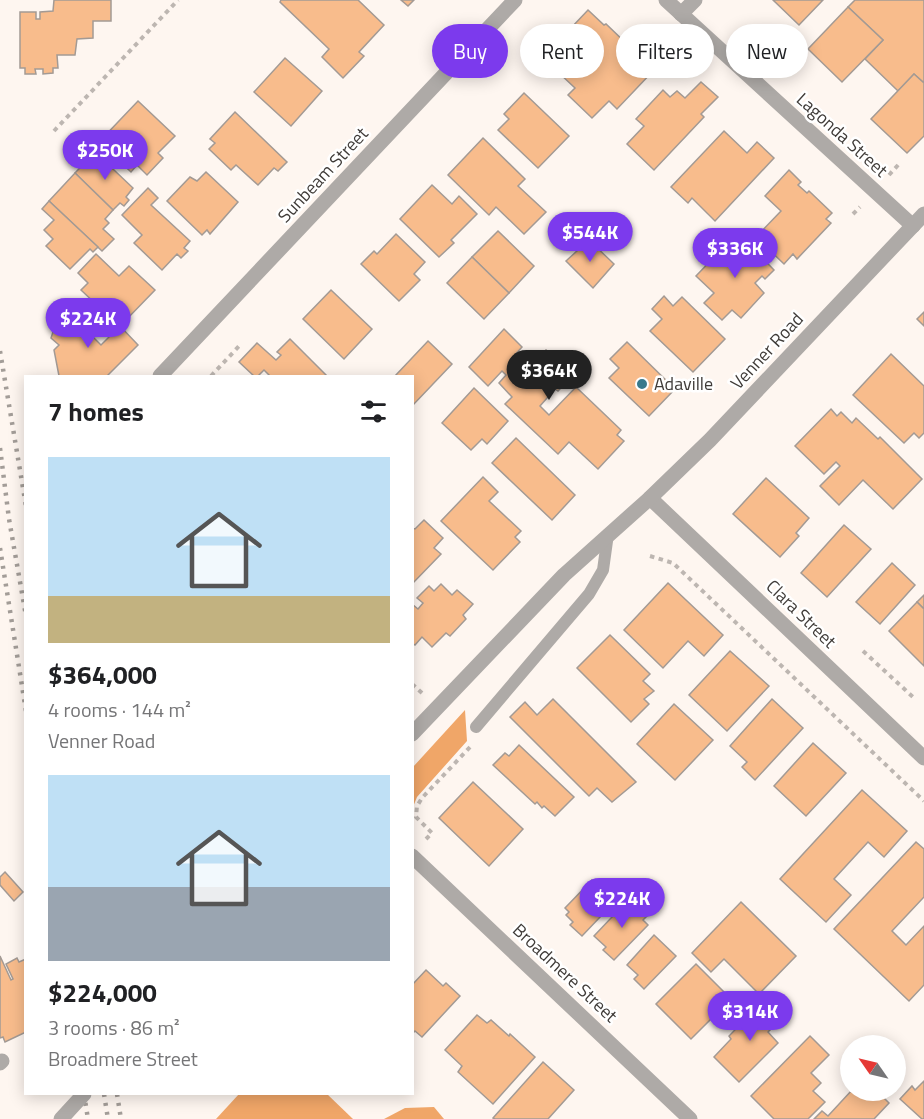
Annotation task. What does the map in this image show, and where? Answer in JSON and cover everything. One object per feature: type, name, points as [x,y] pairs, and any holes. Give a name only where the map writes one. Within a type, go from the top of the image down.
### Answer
[{"type":"street","name":"Sunbeam Street","points":[[161,375],[515,0]]},
{"type":"street","name":"Lagonda Street","points":[[666,0],[913,226]]},
{"type":"street","points":[[681,14],[695,0]]},
{"type":"street","name":"Venner Road","points":[[414,732],[564,575],[650,498],[710,440],[924,214]]},
{"type":"street","name":"Clara Street","points":[[650,498],[924,758]]},
{"type":"street","name":"Broadmere Street","points":[[414,858],[690,1119]]},
{"type":"street","points":[[61,1119],[83,1095]]},
{"type":"lane","points":[[476,727],[589,594],[603,570],[608,534]]},
{"type":"path","points":[[54,131],[178,0]]},
{"type":"path","points":[[889,175],[899,164]]},
{"type":"path","points":[[853,214],[860,207]]},
{"type":"path","points":[[212,375],[241,344]]},
{"type":"path","points":[[650,556],[673,563],[924,801]]},
{"type":"path","points":[[863,651],[913,697]]},
{"type":"path","points":[[414,686],[423,694]]},
{"type":"path","points":[[426,839],[432,833],[416,817],[417,806],[476,741]]},
{"type":"shaded area","points":[[465,710],[467,741],[417,797],[414,804],[414,766]]},
{"type":"shaded area","points":[[238,1095],[328,1095],[353,1119],[216,1119]]},
{"type":"shaded area","points":[[434,1107],[444,1119],[384,1119],[405,1108]]},
{"type":"building","points":[[54,0],[111,0],[111,21],[93,21],[93,38],[77,39],[75,55],[57,55],[58,68],[53,68],[53,73],[43,74],[43,69],[35,69],[36,74],[25,74],[25,68],[20,68],[20,12],[36,12],[36,19],[40,19],[40,12],[53,11]]},
{"type":"building","points":[[281,0],[358,0],[384,25],[359,52],[364,56],[343,78],[322,57],[329,49],[280,2]]},
{"type":"building","points":[[401,0],[414,0],[408,6]]},
{"type":"building","points":[[773,0],[823,0],[800,24]]},
{"type":"building","points":[[855,0],[924,0],[924,83],[914,74],[898,91],[865,59],[883,40],[848,7]]},
{"type":"building","points":[[848,7],[883,40],[842,82],[808,49]]},
{"type":"building","points":[[588,10],[603,24],[575,24]]},
{"type":"building","points":[[606,24],[616,34],[616,78],[646,78],[617,109],[609,101],[592,118],[568,95],[575,88],[564,78],[604,78],[604,25]]},
{"type":"building","points":[[285,58],[322,91],[291,126],[254,92]]},
{"type":"building","points":[[914,74],[924,83],[924,136],[907,153],[871,119]]},
{"type":"building","points":[[701,82],[718,97],[701,114],[704,117],[654,170],[627,144],[644,126],[636,119],[663,90],[670,97],[677,91],[685,98]]},
{"type":"building","points":[[524,93],[569,136],[538,168],[498,130],[509,119],[504,114]]},
{"type":"building","points":[[138,101],[175,136],[158,153],[163,158],[147,175],[137,165],[131,172],[99,142]]},
{"type":"building","points":[[235,112],[287,162],[278,171],[274,168],[258,185],[236,165],[231,170],[209,149],[215,143],[210,139]]},
{"type":"building","points":[[724,131],[747,153],[757,142],[774,158],[715,221],[692,198],[688,203],[671,187]]},
{"type":"building","points":[[483,138],[525,179],[518,186],[546,212],[524,234],[496,207],[489,215],[448,175]]},
{"type":"building","points":[[95,152],[133,188],[126,197],[129,200],[124,206],[120,203],[113,210],[75,173]]},
{"type":"building","points":[[789,170],[801,182],[798,185],[807,193],[809,191],[832,213],[826,219],[831,223],[797,259],[793,254],[784,264],[756,237],[781,211],[765,196]]},
{"type":"building","points":[[206,172],[238,202],[210,234],[207,230],[202,235],[167,201],[190,177],[197,181]]},
{"type":"building","points":[[75,173],[113,210],[105,219],[109,223],[103,229],[114,239],[102,251],[49,201]]},
{"type":"building","points":[[432,185],[452,204],[459,196],[477,214],[451,240],[454,243],[439,257],[400,219]]},
{"type":"building","points":[[148,188],[158,198],[151,205],[190,241],[184,248],[188,251],[181,258],[177,254],[162,270],[134,243],[142,235],[122,215]]},
{"type":"building","points":[[49,201],[98,247],[93,252],[90,249],[70,269],[46,246],[53,239],[44,230],[54,220],[42,209]]},
{"type":"building","points":[[498,231],[534,266],[509,293],[472,257]]},
{"type":"building","points":[[737,232],[774,270],[765,279],[762,276],[755,283],[764,293],[741,318],[732,310],[722,320],[704,303],[714,293],[696,276],[720,251],[738,267],[744,262],[725,244]]},
{"type":"building","points":[[396,234],[425,262],[414,274],[420,280],[399,301],[361,264],[374,251],[377,254]]},
{"type":"building","points":[[589,240],[614,264],[593,288],[566,261]]},
{"type":"building","points":[[96,254],[119,276],[129,266],[155,290],[126,320],[105,299],[98,306],[81,290],[88,283],[78,273]]},
{"type":"building","points":[[472,257],[509,293],[484,319],[447,283]]},
{"type":"building","points":[[331,290],[372,329],[344,359],[303,319]]},
{"type":"building","points":[[664,296],[673,306],[682,297],[725,339],[693,372],[650,331],[662,319],[652,309]]},
{"type":"building","points":[[72,309],[85,323],[82,326],[101,345],[120,326],[138,345],[108,375],[59,375],[54,350],[59,345],[51,338],[55,326]]},
{"type":"building","points":[[924,312],[924,326],[917,319]]},
{"type":"building","points":[[504,329],[522,347],[512,358],[523,369],[546,350],[574,374],[558,391],[555,389],[540,406],[549,415],[576,387],[621,430],[617,435],[624,441],[598,469],[569,442],[558,454],[505,404],[512,397],[499,383],[506,375],[502,371],[488,386],[469,367]]},
{"type":"building","points":[[290,339],[326,375],[269,375],[264,370],[259,375],[253,375],[239,362],[257,343],[276,360],[281,355],[277,352]]},
{"type":"building","points":[[428,341],[452,364],[414,404],[414,375],[396,375]]},
{"type":"building","name":"Adaville","points":[[627,342],[675,389],[649,416],[609,378],[619,368],[610,359]]},
{"type":"building","points":[[891,354],[924,386],[924,433],[919,438],[914,433],[904,443],[853,395]]},
{"type":"building","points":[[474,388],[508,421],[487,444],[482,439],[471,450],[442,423]]},
{"type":"building","points":[[831,409],[837,416],[841,412],[852,423],[856,418],[878,439],[880,437],[922,479],[893,509],[863,480],[839,505],[820,486],[840,466],[836,462],[824,474],[795,446]]},
{"type":"building","points":[[516,438],[575,495],[552,520],[492,463]]},
{"type":"building","points":[[483,477],[498,492],[489,501],[521,531],[515,537],[520,542],[493,570],[441,521]]},
{"type":"building","points":[[766,478],[809,518],[796,533],[799,536],[780,557],[733,514]]},
{"type":"building","points":[[424,520],[443,538],[434,548],[441,554],[414,582],[414,529]]},
{"type":"building","points":[[844,525],[871,549],[827,597],[801,573]]},
{"type":"building","points":[[892,563],[915,585],[880,624],[856,602]]},
{"type":"building","points":[[668,583],[723,635],[704,656],[688,641],[663,668],[624,630]]},
{"type":"building","points":[[441,584],[452,595],[457,590],[473,604],[463,615],[466,619],[450,636],[446,633],[432,647],[422,637],[415,645],[414,606],[418,609],[423,603],[417,598],[429,586],[434,591]]},
{"type":"building","points":[[924,595],[924,609],[917,602]]},
{"type":"building","points":[[917,602],[924,609],[924,666],[889,631]]},
{"type":"building","points":[[610,635],[650,674],[643,681],[654,691],[644,699],[649,704],[631,722],[577,668]]},
{"type":"building","points":[[730,651],[769,686],[727,731],[689,695]]},
{"type":"building","points":[[553,699],[636,782],[612,802],[597,788],[589,796],[510,717],[525,702],[537,715]]},
{"type":"building","points":[[772,699],[803,728],[755,780],[742,767],[747,762],[730,746]]},
{"type":"building","points":[[674,704],[713,740],[675,780],[637,744]]},
{"type":"building","points":[[813,743],[846,773],[806,816],[774,786]]},
{"type":"building","points":[[519,745],[574,797],[555,816],[544,806],[542,808],[537,802],[535,804],[493,765],[505,753],[509,756]]},
{"type":"building","points":[[473,782],[523,829],[489,866],[439,818]]},
{"type":"building","points":[[862,790],[907,831],[884,857],[868,842],[834,879],[851,895],[826,922],[780,879]]},
{"type":"building","points":[[916,842],[924,849],[924,897],[892,931],[906,945],[924,926],[924,985],[909,1001],[834,929]]},
{"type":"building","points":[[5,872],[23,892],[14,901],[0,885],[0,877]]},
{"type":"building","points":[[592,880],[595,882],[598,880],[605,887],[610,882],[622,894],[582,936],[570,925],[573,922],[566,915],[569,912],[565,908]]},
{"type":"building","points":[[630,898],[648,915],[643,920],[648,925],[614,960],[603,950],[606,947],[594,936]]},
{"type":"building","points":[[741,902],[796,956],[759,994],[724,959],[711,972],[692,953]]},
{"type":"building","points":[[654,935],[676,956],[644,989],[634,979],[638,975],[627,965]]},
{"type":"building","points":[[0,956],[11,980],[13,979],[6,964],[17,958],[19,962],[24,960],[24,1033],[5,1042],[3,1037],[0,1038]]},
{"type":"building","points":[[696,964],[731,999],[691,1039],[656,1004]]},
{"type":"building","points":[[426,970],[443,986],[446,983],[460,996],[422,1037],[414,1032],[414,983]]},
{"type":"building","points":[[764,1000],[783,1017],[768,1032],[778,1043],[739,1082],[714,1057],[731,1039],[729,1036]]},
{"type":"building","points":[[477,1015],[487,1023],[491,1020],[535,1057],[493,1104],[458,1072],[462,1066],[445,1050]]},
{"type":"building","points":[[810,1036],[829,1055],[811,1073],[821,1083],[813,1091],[825,1102],[808,1119],[774,1119],[751,1096]]},
{"type":"building","points":[[543,1062],[574,1090],[548,1119],[493,1118]]},
{"type":"building","points":[[924,1081],[924,1119],[902,1101],[906,1101],[906,1092],[912,1086],[915,1090]]},
{"type":"building","points":[[842,1101],[887,1101],[889,1103],[874,1119],[814,1119],[822,1111],[828,1116]]},
{"type":"railway","points":[[0,351],[24,494]]},
{"type":"railway","points":[[0,448],[9,519],[24,605]]},
{"type":"railway","points":[[0,548],[24,698]]},
{"type":"railway","points":[[84,1095],[88,1119]]},
{"type":"railway","points":[[104,1095],[108,1119]]},
{"type":"railway","points":[[117,1095],[121,1119]]},
{"type":"place","name":"Adaville","points":[[642,384]]}]
